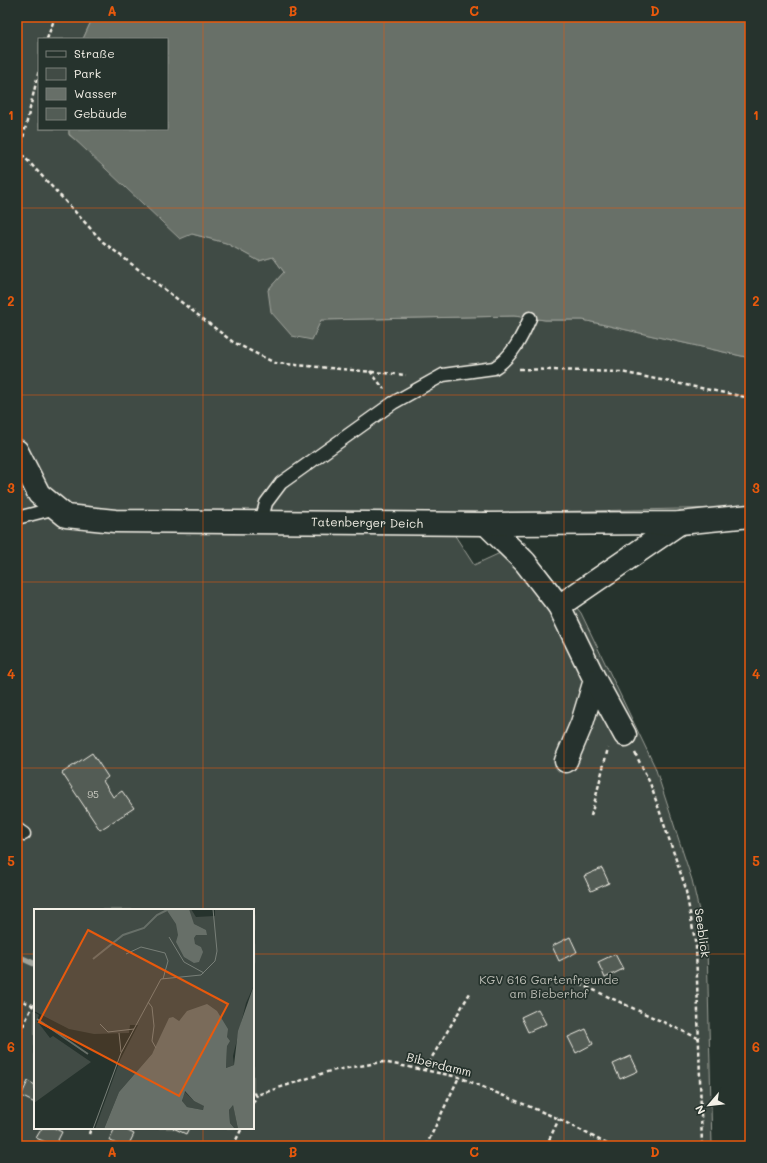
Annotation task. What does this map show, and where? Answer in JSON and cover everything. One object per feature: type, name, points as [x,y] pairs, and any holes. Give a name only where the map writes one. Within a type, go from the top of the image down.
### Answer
[{"type":"street","name":"Tatenberger Deich","points":[[17,452],[39,494],[66,516],[115,521],[486,524],[680,523],[750,516]]},
{"type":"street","points":[[559,606],[680,523]]},
{"type":"street","points":[[486,524],[525,562],[559,606],[595,680],[625,734]]},
{"type":"street","points":[[566,761],[582,723],[595,680]]},
{"type":"lane","points":[[261,522],[266,503],[281,483],[393,403],[443,375],[494,368],[513,351],[530,318]]},
{"type":"lane","points":[[17,518],[56,508]]},
{"type":"path","points":[[47,38],[55,17]]},
{"type":"path","points":[[38,74],[18,150],[104,242],[233,342],[275,363],[407,375],[443,375]]},
{"type":"path","points":[[494,368],[621,372],[750,398]]},
{"type":"path","points":[[369,371],[393,403]]},
{"type":"path","name":"Seeblick","points":[[625,734],[650,783],[685,886],[696,946],[700,1039],[702,1146]]},
{"type":"path","points":[[591,816],[608,748]]},
{"type":"path","points":[[574,981],[700,1039]]},
{"type":"path","points":[[425,1069],[470,993]]},
{"type":"path","points":[[17,999],[34,1006],[17,1039]]},
{"type":"path","name":"Biberdamm","points":[[257,1095],[330,1071],[383,1062],[425,1069],[459,1077],[559,1119],[611,1146]]},
{"type":"path","points":[[426,1146],[459,1077]]},
{"type":"path","points":[[254,1094],[257,1095],[254,1101]]},
{"type":"path","points":[[546,1146],[559,1119]]},
{"type":"path","points":[[89,1134],[92,1129]]},
{"type":"path","points":[[233,1146],[242,1129]]},
{"type":"green space","name":"KGV 616 Gartenfreunde am Bieberhof","points":[[17,17],[93,17],[83,38],[38,38],[38,130],[69,130],[69,135],[192,234],[226,243],[259,261],[273,257],[284,272],[268,290],[312,339],[321,320],[514,316],[545,320],[583,320],[750,358],[750,505],[730,508],[441,514],[474,565],[524,542],[581,613],[655,767],[692,880],[707,946],[712,1146],[17,1146]]},
{"type":"water","points":[[93,17],[750,17],[750,358],[583,320],[545,320],[514,316],[321,320],[312,340],[292,336],[271,312],[268,290],[284,272],[273,257],[259,261],[226,243],[192,234],[180,239],[69,134],[69,130],[168,130],[168,38],[83,38]]},
{"type":"building","points":[[92,753],[108,777],[103,781],[113,797],[122,791],[134,808],[100,830],[62,773]]},
{"type":"building","points":[[602,868],[609,883],[591,891],[584,876]]},
{"type":"building","points":[[570,937],[577,952],[559,961],[552,946]]},
{"type":"building","points":[[615,954],[623,969],[605,978],[598,962]]},
{"type":"building","points":[[538,1009],[546,1024],[528,1032],[521,1017]]},
{"type":"building","points":[[586,1029],[593,1044],[576,1053],[568,1037]]},
{"type":"building","points":[[631,1056],[638,1071],[620,1079],[613,1064]]},
{"type":"building","points":[[28,1081],[34,1084],[34,1102],[21,1096]]},
{"type":"building","points":[[41,1129],[56,1129],[62,1132],[55,1146],[36,1138]]},
{"type":"building","points":[[114,1129],[124,1129],[134,1134],[128,1146],[120,1146],[109,1140]]},
{"type":"building","points":[[175,1129],[188,1129],[186,1134]]},
{"type":"waterway","points":[[17,956],[34,964]]}]
